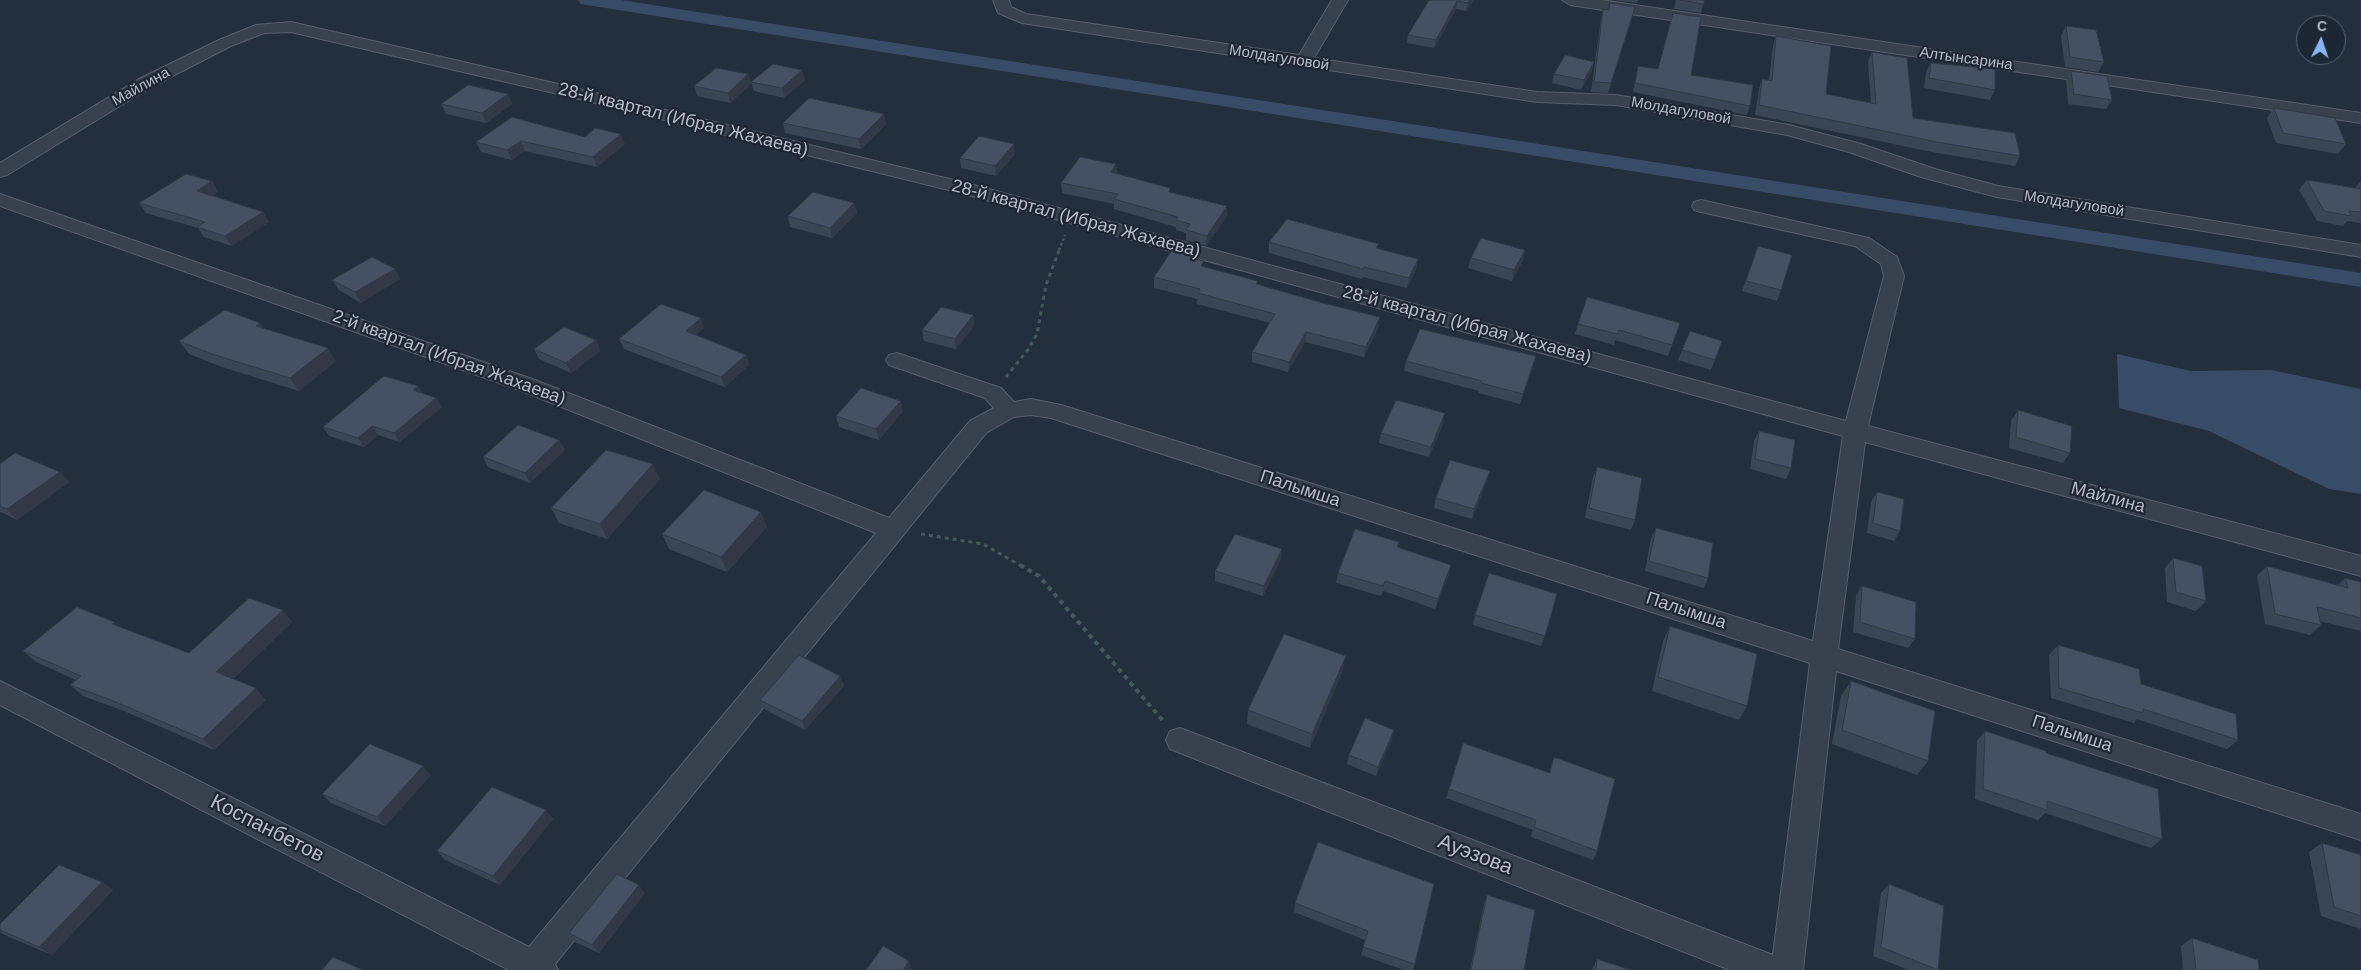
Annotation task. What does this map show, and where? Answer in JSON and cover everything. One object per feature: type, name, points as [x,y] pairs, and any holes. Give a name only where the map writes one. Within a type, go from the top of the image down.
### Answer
[{"type":"street","name":"Молдагуловой","points":[[1001,0],[1004,10],[1022,18],[1537,97],[1616,100],[1779,128],[1855,148],[1928,174],[1997,192],[2361,250]]},
{"type":"street","points":[[1303,62],[1340,0]]},
{"type":"street","name":"Алтынсарина","points":[[1570,0],[2361,118]]},
{"type":"street","name":"Майлина","points":[[0,171],[144,83],[217,47],[262,28],[291,28]]},
{"type":"street","name":"28-й квартал (Ибрая Жахаева)","points":[[291,28],[600,99],[963,188],[1855,431]]},
{"type":"street","name":"2-й квартал (Ибрая Жахаева)","points":[[0,200],[527,385],[893,530]]},
{"type":"street","points":[[1701,206],[1862,242],[1890,261],[1894,276],[1855,431],[1824,655],[1787,970]]},
{"type":"street","points":[[535,969],[893,530],[1001,402],[897,360]]},
{"type":"street","name":"Палымша","points":[[1001,402],[1053,411],[2361,827]]},
{"type":"street","name":"Майлина","points":[[1855,431],[2361,566]]},
{"type":"street","name":"Коспанбетов","points":[[0,692],[535,969]]},
{"type":"street","name":"Ауэзова","points":[[1180,740],[1770,970]]},
{"type":"path","points":[[1001,402],[1037,334],[1046,285],[1071,217]]},
{"type":"path","points":[[893,530],[983,544],[1039,576],[1180,740]]},
{"type":"water","points":[[2117,354],[2191,371],[2271,370],[2361,389],[2361,494],[2329,489],[2209,431],[2119,408]]},
{"type":"building","points":[[1429,0],[1470,0],[1468,3],[1457,1],[1436,40],[1408,35]]},
{"type":"building","points":[[1680,0],[1704,0],[1704,4]]},
{"type":"building","points":[[1610,3],[1635,7],[1611,83],[1594,82],[1603,9],[1609,10]]},
{"type":"building","points":[[1673,13],[1701,17],[1691,75],[1753,85],[1750,106],[1635,83],[1638,66],[1658,69]]},
{"type":"building","points":[[2066,26],[2096,30],[2104,62],[2070,57]]},
{"type":"building","points":[[1776,36],[1831,46],[1826,94],[1876,104],[1872,52],[1907,58],[1913,118],[2015,133],[2020,156],[1937,142],[1759,105],[1762,79],[1772,81]]},
{"type":"building","points":[[1565,55],[1594,62],[1584,80],[1554,74]]},
{"type":"building","points":[[1931,63],[1995,69],[1995,90],[1929,78]]},
{"type":"building","points":[[773,64],[802,70],[782,88],[751,82]]},
{"type":"building","points":[[716,68],[748,74],[728,93],[694,86]]},
{"type":"building","points":[[2071,71],[2107,76],[2112,100],[2074,94]]},
{"type":"building","points":[[468,85],[508,94],[482,113],[441,104]]},
{"type":"building","points":[[809,98],[884,114],[859,139],[783,123]]},
{"type":"building","points":[[2274,108],[2335,118],[2346,144],[2283,133]]},
{"type":"building","points":[[512,117],[585,137],[595,128],[621,134],[593,157],[521,141],[507,150],[476,142]]},
{"type":"building","points":[[979,136],[1014,144],[995,166],[960,158]]},
{"type":"building","points":[[1080,157],[1116,164],[1111,172],[1170,188],[1169,192],[1227,206],[1207,236],[1186,230],[1190,224],[1176,220],[1178,217],[1114,199],[1118,194],[1061,183]]},
{"type":"building","points":[[186,174],[212,181],[197,191],[263,212],[225,236],[197,227],[205,222],[139,203]]},
{"type":"building","points":[[2307,180],[2361,189],[2361,212],[2349,211],[2351,216],[2324,211]]},
{"type":"building","points":[[813,192],[854,203],[830,228],[788,216]]},
{"type":"building","points":[[1287,219],[1379,244],[1376,248],[1418,259],[1409,278],[1364,267],[1363,269],[1269,242]]},
{"type":"building","points":[[1481,238],[1525,250],[1514,270],[1471,258]]},
{"type":"building","points":[[1176,244],[1197,250],[1191,258],[1204,261],[1201,266],[1258,281],[1256,284],[1380,317],[1366,347],[1306,332],[1289,362],[1252,352],[1275,314],[1198,293],[1200,289],[1154,277]]},
{"type":"building","points":[[1758,246],[1792,255],[1781,290],[1746,281]]},
{"type":"building","points":[[372,257],[395,269],[355,292],[332,280]]},
{"type":"building","points":[[1587,297],[1680,323],[1672,345],[1619,330],[1617,334],[1578,324]]},
{"type":"building","points":[[661,304],[701,318],[686,331],[746,355],[721,377],[619,339]]},
{"type":"building","points":[[941,307],[973,315],[955,339],[922,330]]},
{"type":"building","points":[[225,310],[260,323],[256,326],[328,348],[290,378],[212,354],[179,341]]},
{"type":"building","points":[[564,327],[596,340],[566,363],[534,349]]},
{"type":"building","points":[[1420,329],[1536,356],[1523,394],[1406,361]]},
{"type":"building","points":[[1690,331],[1722,341],[1715,360],[1682,350]]},
{"type":"building","points":[[384,376],[418,386],[413,390],[436,398],[394,433],[372,426],[358,438],[323,427]]},
{"type":"building","points":[[861,388],[901,401],[876,429],[836,416]]},
{"type":"building","points":[[1396,400],[1445,413],[1431,447],[1381,433]]},
{"type":"building","points":[[2018,410],[2072,426],[2070,453],[2016,437]]},
{"type":"building","points":[[518,425],[559,440],[525,473],[483,457]]},
{"type":"building","points":[[1759,431],[1795,440],[1791,468],[1755,459]]},
{"type":"building","points":[[606,450],[653,464],[600,524],[551,508]]},
{"type":"building","points":[[15,453],[60,472],[7,509],[0,506],[0,464]]},
{"type":"building","points":[[1450,460],[1490,471],[1474,509],[1436,498]]},
{"type":"building","points":[[1597,467],[1642,478],[1635,520],[1589,508]]},
{"type":"building","points":[[704,490],[761,512],[721,557],[662,534]]},
{"type":"building","points":[[1877,492],[1904,499],[1900,531],[1873,523]]},
{"type":"building","points":[[1656,528],[1713,543],[1708,578],[1649,561]]},
{"type":"building","points":[[1355,529],[1399,542],[1397,547],[1451,565],[1438,599],[1385,581],[1383,586],[1338,573]]},
{"type":"building","points":[[1235,534],[1282,549],[1264,586],[1215,571]]},
{"type":"building","points":[[2173,558],[2202,566],[2206,601],[2176,592]]},
{"type":"building","points":[[2267,566],[2348,588],[2345,578],[2361,582],[2361,618],[2317,607],[2321,625],[2275,614]]},
{"type":"building","points":[[1489,573],[1557,594],[1545,636],[1475,615]]},
{"type":"building","points":[[1862,586],[1916,602],[1915,639],[1860,622]]},
{"type":"building","points":[[249,598],[283,610],[216,672],[256,688],[203,739],[111,700],[70,685],[81,676],[23,651],[77,607],[114,622],[112,624],[189,653]]},
{"type":"building","points":[[1670,626],[1757,654],[1747,706],[1658,677]]},
{"type":"building","points":[[1284,634],[1346,656],[1312,734],[1248,710]]},
{"type":"building","points":[[2058,645],[2139,669],[2141,684],[2236,714],[2238,740],[2143,709],[2143,713],[2059,688]]},
{"type":"building","points":[[799,655],[840,676],[802,721],[760,700]]},
{"type":"building","points":[[1851,681],[1935,711],[1928,761],[1842,730]]},
{"type":"building","points":[[1365,718],[1394,730],[1378,767],[1349,755]]},
{"type":"building","points":[[1985,731],[2158,789],[2162,839],[2047,801],[2047,810],[1983,789]]},
{"type":"building","points":[[1463,743],[1550,773],[1554,757],[1615,779],[1597,851],[1534,827],[1536,820],[1449,789]]},
{"type":"building","points":[[370,744],[423,766],[377,817],[322,794]]},
{"type":"building","points":[[492,787],[546,810],[493,876],[437,851]]},
{"type":"building","points":[[1318,842],[1434,884],[1415,964],[1363,947],[1368,931],[1295,903]]},
{"type":"building","points":[[2322,843],[2361,855],[2361,916],[2334,907]]},
{"type":"building","points":[[59,865],[102,882],[39,947],[0,930],[0,924]]},
{"type":"building","points":[[617,874],[639,885],[592,945],[569,933]]},
{"type":"building","points":[[1889,884],[1944,906],[1938,970],[1881,947]]},
{"type":"building","points":[[1487,895],[1535,910],[1524,970],[1471,970]]},
{"type":"building","points":[[2192,938],[2258,960],[2259,970],[2196,970]]},
{"type":"building","points":[[883,946],[909,961],[903,970],[866,970]]},
{"type":"building","points":[[333,957],[363,970],[322,970]]},
{"type":"building","points":[[1597,959],[1631,970],[1596,970]]},
{"type":"waterway","points":[[587,0],[2361,280]]}]
